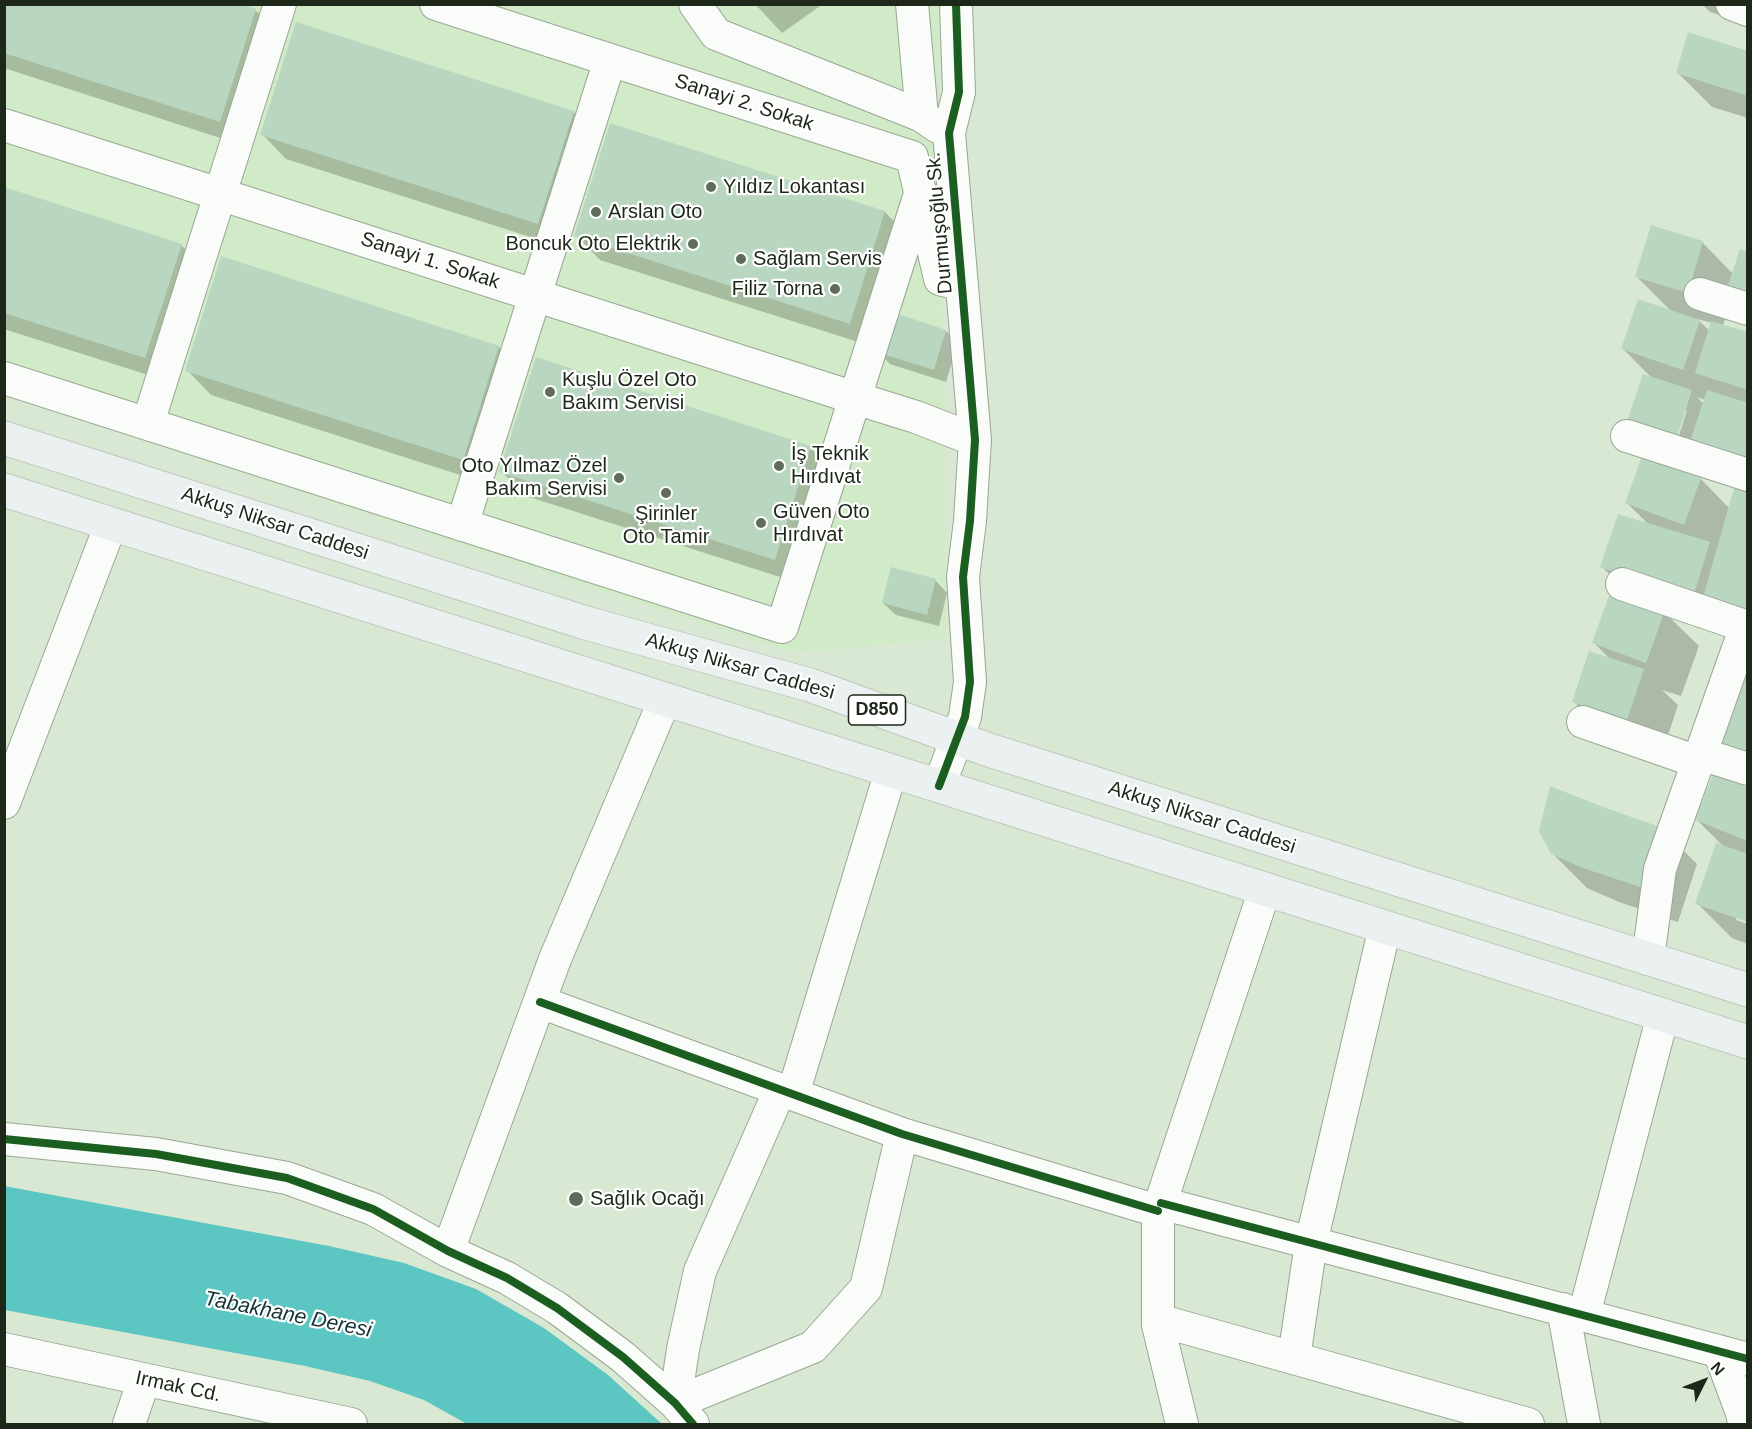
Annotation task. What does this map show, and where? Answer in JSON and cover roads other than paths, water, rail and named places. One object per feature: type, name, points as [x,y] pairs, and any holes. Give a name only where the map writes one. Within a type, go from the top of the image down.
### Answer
[{"type":"main road","name":"Akkuş Niksar Caddesi","points":[[4,438],[586,622],[810,685],[957,739],[1748,990]]},
{"type":"main road","points":[[4,490],[1748,1042]]},
{"type":"street","points":[[147,423],[280,4]]},
{"type":"street","name":"Sanayi 2. Sokak","points":[[436,4],[912,157],[940,279],[962,285]]},
{"type":"street","points":[[695,4],[716,34],[922,116],[949,133]]},
{"type":"street","points":[[912,4],[922,116]]},
{"type":"street","name":"Durmuşoğlu Sk.","points":[[939,786],[965,717],[970,682],[963,577],[970,521],[975,440],[949,133],[959,92],[956,4]]},
{"type":"street","points":[[1732,4],[1748,10]]},
{"type":"street","points":[[462,525],[610,60]]},
{"type":"street","name":"Sanayi 1. Sokak","points":[[4,125],[916,417],[975,440]]},
{"type":"street","points":[[4,378],[783,627],[920,194]]},
{"type":"street","points":[[1700,294],[1748,309]]},
{"type":"street","points":[[1627,436],[1748,475]]},
{"type":"street","points":[[4,803],[111,524]]},
{"type":"street","points":[[1622,584],[1747,626],[1660,869],[1648,959]]},
{"type":"street","points":[[448,1251],[555,959],[665,699]]},
{"type":"street","points":[[1583,722],[1700,758],[1748,769]]},
{"type":"street","points":[[684,1414],[683,1349],[700,1271],[786,1092],[891,771]]},
{"type":"street","points":[[1182,1425],[1158,1320],[1160,1207],[1265,889]]},
{"type":"street","points":[[1294,1358],[1311,1243],[1385,927]]},
{"type":"street","points":[[540,1002],[902,1134],[1160,1207],[1311,1243],[1733,1355],[1744,1425]]},
{"type":"street","points":[[1584,1425],[1573,1312],[1663,1015]]},
{"type":"street","points":[[684,1414],[813,1347],[866,1288],[902,1134]]},
{"type":"street","points":[[4,1139],[156,1154],[286,1178],[373,1209],[448,1251],[507,1278],[557,1308],[623,1357],[684,1414]]},
{"type":"street","points":[[1158,1320],[1528,1425]]},
{"type":"street","name":"Irmak Cd.","points":[[4,1349],[351,1425]]},
{"type":"street","points":[[129,1425],[144,1380]]},
{"type":"water","name":"Tabakhane Deresi","points":[[4,1186],[329,1246],[404,1263],[476,1289],[544,1328],[608,1375],[662,1424],[467,1424],[424,1400],[370,1381],[305,1366],[5,1310]]},
{"type":"place","name":"Yıldız Lokantası","points":[[711,187]]},
{"type":"place","name":"Arslan Oto","points":[[596,212]]},
{"type":"place","name":"Boncuk Oto Elektrik","points":[[693,244]]},
{"type":"place","name":"Sağlam Servis","points":[[741,259]]},
{"type":"place","name":"Filiz Torna","points":[[835,289]]},
{"type":"place","name":"Kuşlu Özel Oto Bakım Servisi","points":[[550,392]]},
{"type":"place","name":"İş Teknik Hırdıvat","points":[[779,466]]},
{"type":"place","name":"Oto Yılmaz Özel Bakım Servisi","points":[[619,478]]},
{"type":"place","name":"Şirinler Oto Tamir","points":[[666,493]]},
{"type":"place","name":"Güven Oto Hırdıvat","points":[[761,523]]},
{"type":"place","name":"Sağlık Ocağı","points":[[576,1199]]}]
